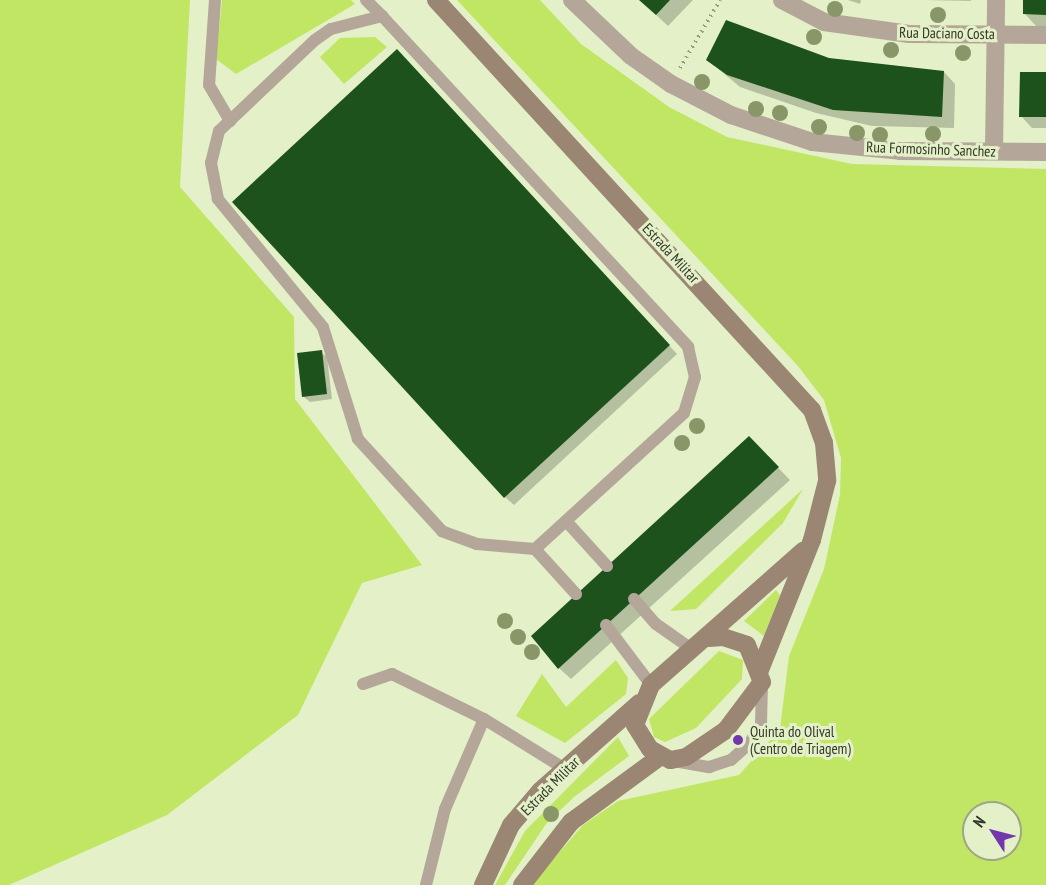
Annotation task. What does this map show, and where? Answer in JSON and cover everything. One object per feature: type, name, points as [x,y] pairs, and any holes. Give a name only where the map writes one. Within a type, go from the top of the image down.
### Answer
[{"type":"street","name":"Estrada Militar","points":[[436,0],[812,410],[824,443],[827,481],[812,540],[761,676],[726,730],[686,757],[666,758],[571,822],[522,885]]},
{"type":"street","name":"Rua Formosinho Sanchez","points":[[572,0],[623,50],[670,84],[731,115],[812,142],[900,152],[1046,152]]},
{"type":"street","name":"Rua Daciano Costa","points":[[782,0],[824,22],[909,34],[1046,35]]},
{"type":"street","points":[[994,151],[996,0]]},
{"type":"street","name":"Estrada Militar","points":[[483,885],[512,825],[565,769],[639,703],[651,685],[690,648],[709,638],[812,540]]},
{"type":"street","points":[[709,638],[723,636],[747,645],[761,676]]},
{"type":"street","points":[[639,703],[637,730],[666,758]]},
{"type":"lane","points":[[215,0],[209,85],[230,120]]},
{"type":"lane","points":[[366,0],[688,347],[695,377],[684,413],[535,549]]},
{"type":"lane","points":[[382,16],[323,35],[230,120],[212,147],[218,199],[323,327],[358,439],[451,538],[535,549],[576,594]]},
{"type":"lane","points":[[566,521],[607,567]]},
{"type":"lane","points":[[634,599],[656,624],[690,648]]},
{"type":"lane","points":[[606,625],[651,685]]},
{"type":"lane","points":[[363,684],[392,674],[484,719],[565,769]]},
{"type":"lane","points":[[666,758],[709,767],[731,760],[761,724],[761,676]]},
{"type":"lane","points":[[426,885],[445,809],[484,719]]},
{"type":"path","points":[[670,84],[720,0]]},
{"type":"green space","points":[[0,0],[190,0],[180,187],[294,317],[295,399],[422,565],[362,583],[298,715],[167,815],[9,885],[0,885]]},
{"type":"green space","points":[[222,0],[351,0],[355,4],[236,74],[216,59]]},
{"type":"green space","points":[[457,0],[540,0],[581,44],[669,107],[727,137],[852,164],[1046,169],[1046,885],[531,885],[583,825],[618,801],[739,775],[780,729],[789,656],[824,569],[840,495],[841,458],[824,400],[798,366]]},
{"type":"green space","points":[[375,37],[387,47],[344,84],[320,57],[340,38]]},
{"type":"green space","points":[[803,489],[783,523],[696,609],[670,611]]},
{"type":"green space","points":[[776,590],[780,595],[764,636],[744,621]]},
{"type":"green space","points":[[719,651],[743,660],[742,679],[696,728],[665,742],[654,737],[649,719]]},
{"type":"green space","points":[[616,660],[628,678],[626,694],[565,743],[516,716],[542,674],[566,707]]},
{"type":"green space","points":[[618,737],[629,756],[574,797],[546,824],[505,885],[495,885],[525,831]]},
{"type":"building","points":[[639,0],[670,0],[656,15]]},
{"type":"building","points":[[1023,0],[1046,0],[1046,15],[1023,14]]},
{"type":"building","points":[[726,20],[829,58],[944,71],[942,117],[833,110],[727,75],[706,60]]},
{"type":"building","points":[[397,49],[670,345],[504,498],[232,202]]},
{"type":"building","points":[[1020,72],[1046,72],[1046,117],[1019,117]]},
{"type":"building","points":[[322,350],[327,394],[302,397],[297,353]]},
{"type":"building","points":[[749,436],[779,467],[558,669],[531,636]]},
{"type":"place","name":"Quinta do Olival (Centro de Triagem)","points":[[738,740]]}]
